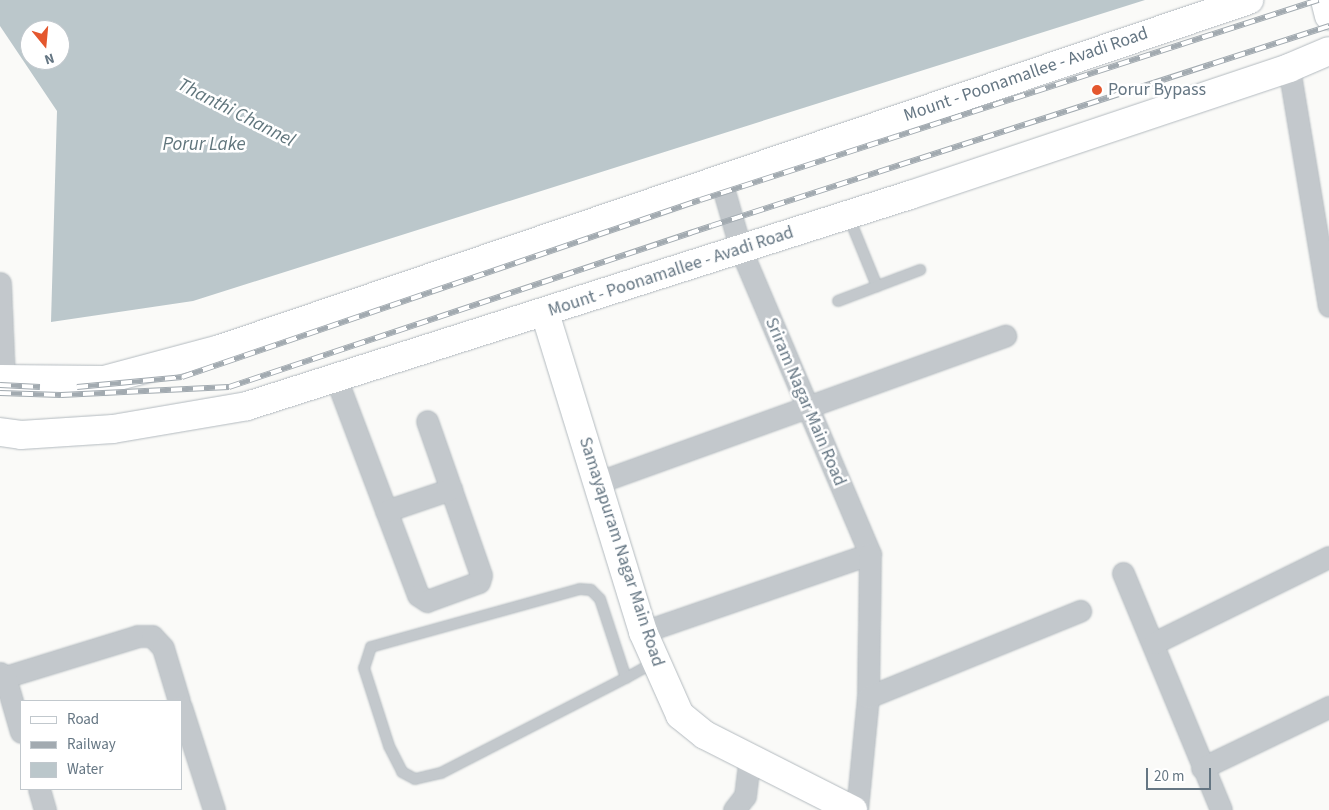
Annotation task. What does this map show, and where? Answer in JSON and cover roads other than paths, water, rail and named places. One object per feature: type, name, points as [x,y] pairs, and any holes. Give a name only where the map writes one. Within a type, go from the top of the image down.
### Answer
[{"type":"main road","name":"Mount - Poonamallee - Avadi Road","points":[[2,379],[104,380],[220,349],[720,177],[1249,0]]},
{"type":"main road","points":[[1325,0],[1329,16]]},
{"type":"main road","name":"Mount - Poonamallee - Avadi Road","points":[[0,432],[21,435],[113,429],[247,406],[545,313],[848,215],[1289,68],[1329,50]]},
{"type":"main road","name":"Samayapuram Nagar Main Road","points":[[545,313],[643,632],[680,715],[705,736],[853,810]]},
{"type":"street","points":[[1289,68],[1329,306]]},
{"type":"street","name":"Sriram Nagar Main Road","points":[[720,177],[741,250],[806,409],[870,554]]},
{"type":"street","points":[[0,282],[2,379]]},
{"type":"street","points":[[596,483],[1005,336]]},
{"type":"street","points":[[336,378],[418,595],[427,601],[481,579],[427,422]]},
{"type":"street","points":[[386,511],[451,489]]},
{"type":"street","points":[[643,632],[870,554],[868,697],[857,810]]},
{"type":"street","points":[[1154,643],[1329,557]]},
{"type":"street","points":[[1123,573],[1154,643],[1202,768],[1221,810]]},
{"type":"street","points":[[868,697],[1080,611]]},
{"type":"street","points":[[20,729],[2,675],[138,636],[152,636],[162,648],[179,700]]},
{"type":"street","points":[[1202,768],[1329,707]]},
{"type":"street","points":[[182,710],[214,810]]},
{"type":"street","points":[[734,810],[745,796],[750,757]]},
{"type":"street","points":[[39,790],[45,810]]},
{"type":"lane","points":[[848,215],[877,286]]},
{"type":"lane","points":[[838,301],[920,270]]},
{"type":"lane","points":[[626,678],[600,599],[591,590],[580,589],[371,647],[364,668],[389,746],[402,772],[414,779],[441,773],[626,678],[655,662]]},
{"type":"water","name":"Porur Lake","points":[[0,0],[1145,0],[193,301],[51,322],[57,111],[30,70],[70,70],[70,20],[20,20],[20,56],[0,26]]},
{"type":"railway","points":[[77,387],[182,377],[700,200],[1318,0]]},
{"type":"railway","points":[[0,393],[61,395],[229,387],[711,226],[1329,26]]},
{"type":"railway","points":[[0,385],[40,387]]},
{"type":"place","name":"Porur Bypass","points":[[1097,90]]},
{"type":"water label","name":"Thanthi Channel","points":[[236,113]]}]
